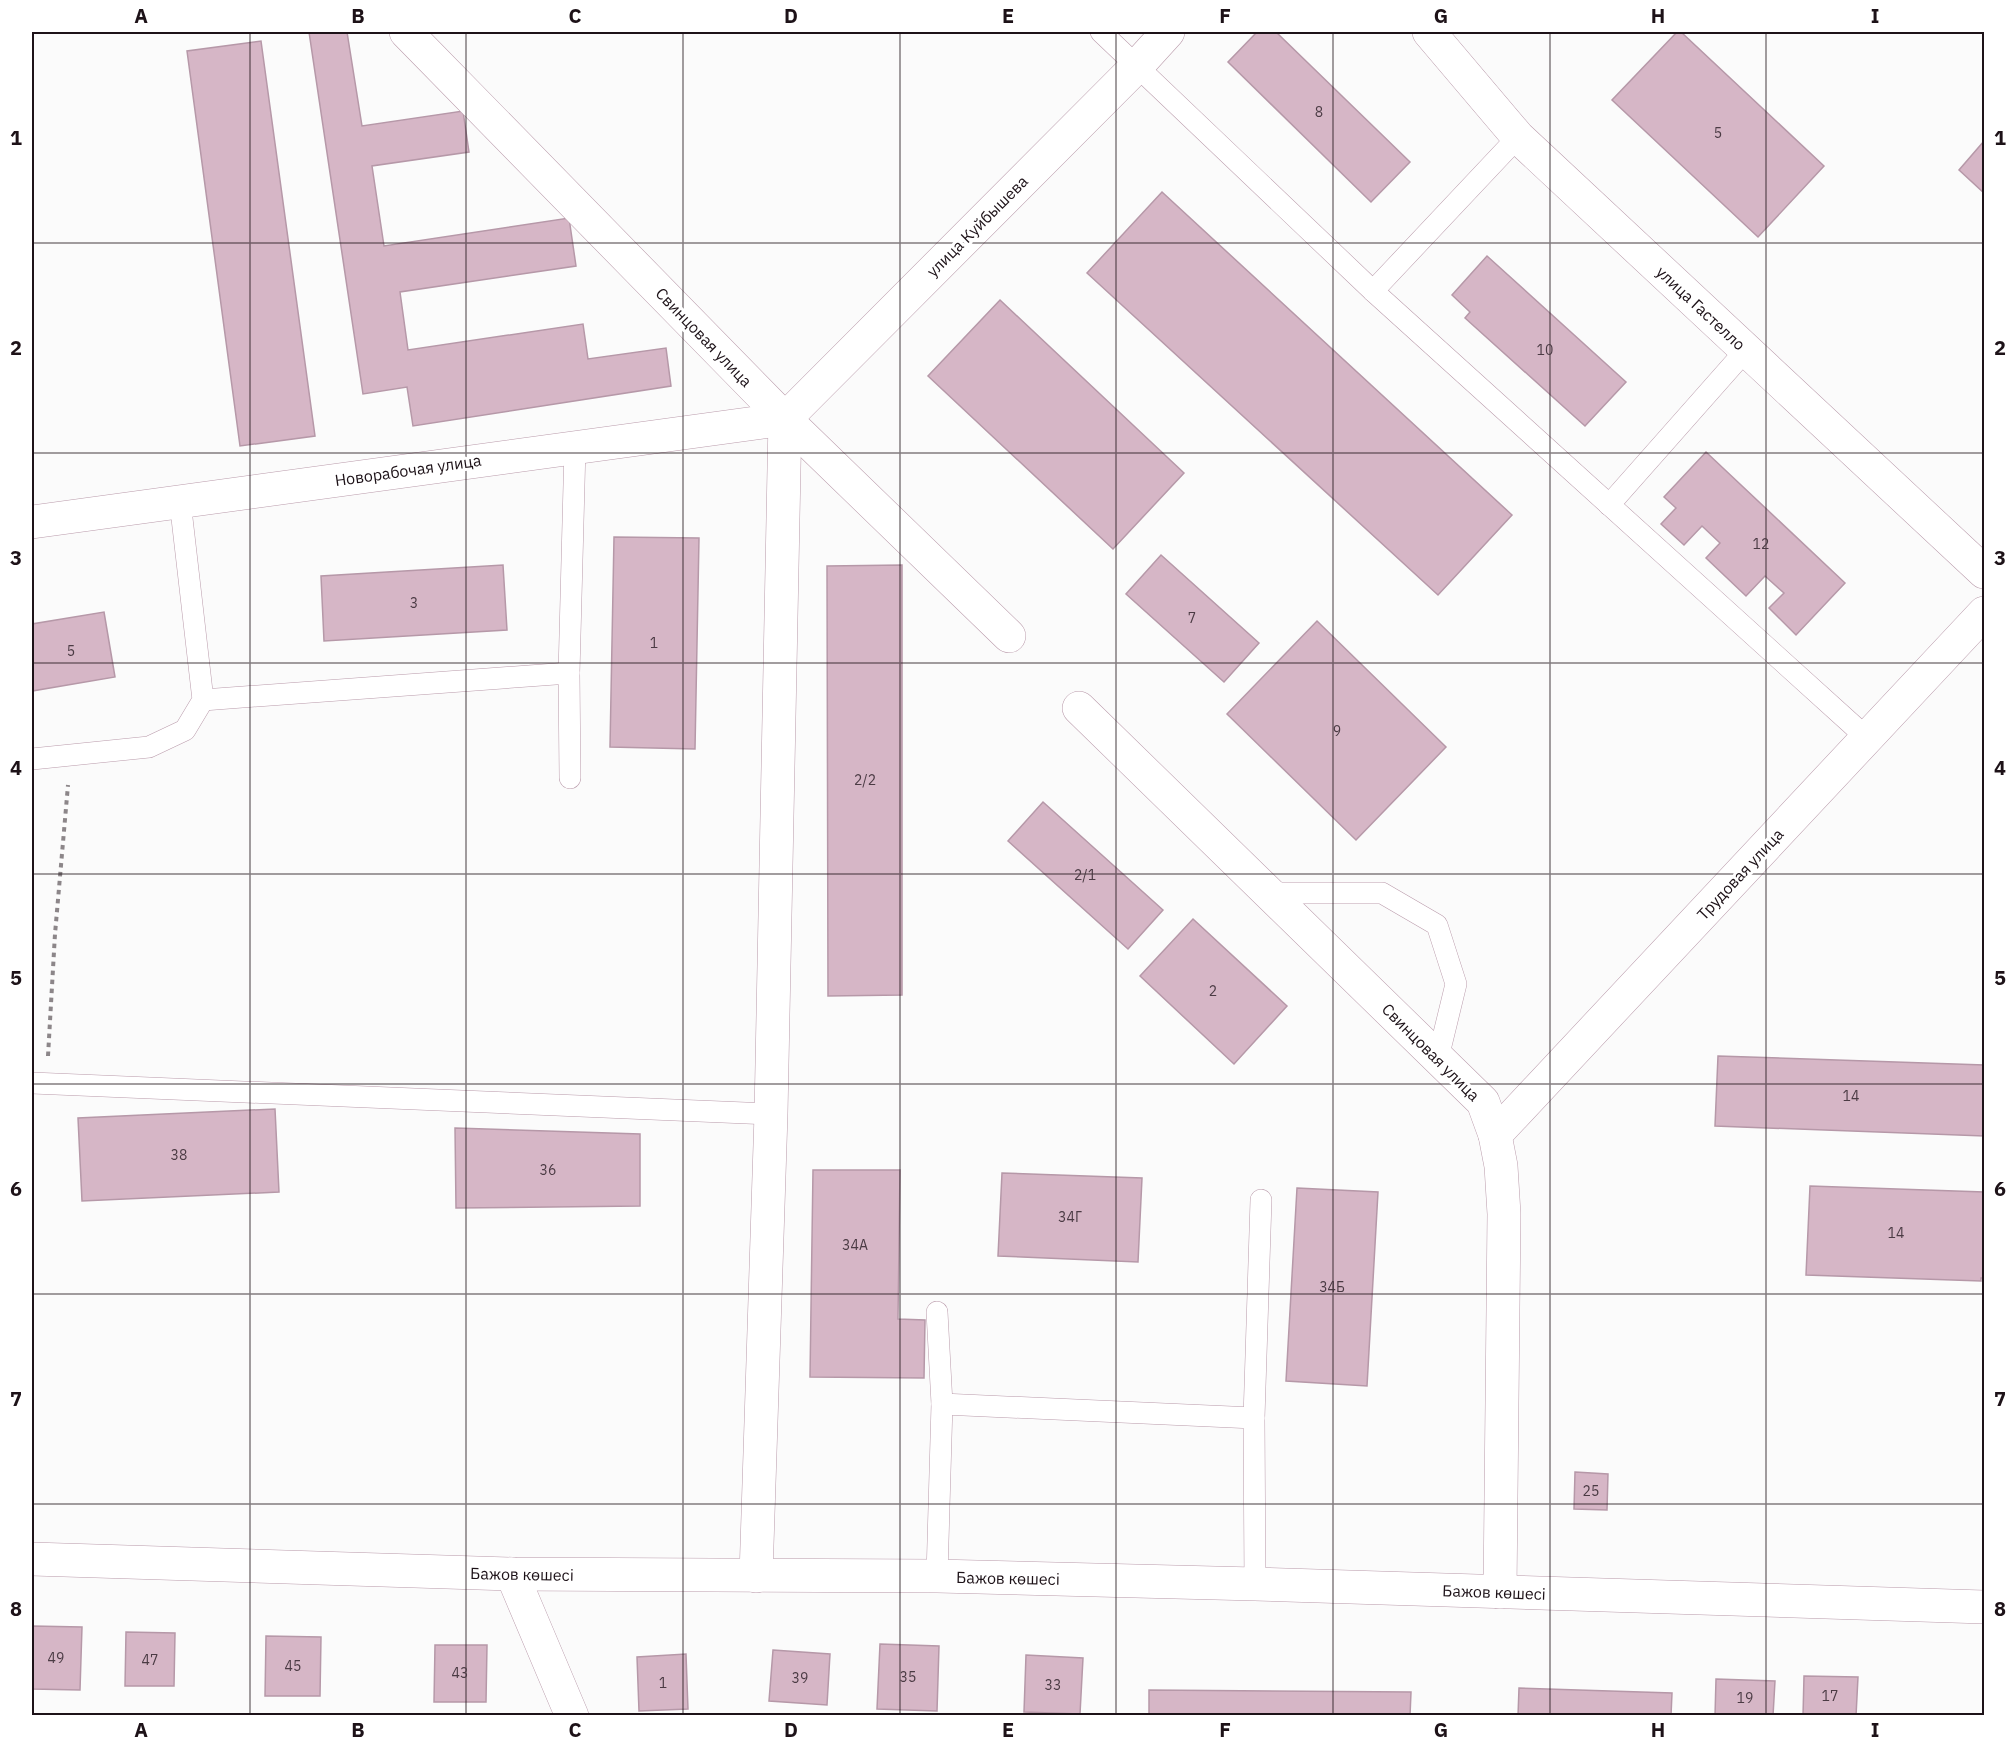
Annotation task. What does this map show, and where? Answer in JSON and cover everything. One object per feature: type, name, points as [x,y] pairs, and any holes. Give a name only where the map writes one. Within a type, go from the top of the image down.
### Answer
[{"type":"street","name":"Свинцовая улица","points":[[406,32],[785,419],[1009,636]]},
{"type":"street","name":"улица Куйбышева","points":[[785,419],[1168,32]]},
{"type":"street","name":"улица Гастелло","points":[[1429,32],[1518,137],[1984,572]]},
{"type":"street","name":"Новорабочая улица","points":[[32,522],[785,419]]},
{"type":"street","points":[[756,1576],[771,1114],[785,419]]},
{"type":"street","name":"Трудовая улица","points":[[1496,1135],[1984,613]]},
{"type":"street","name":"Свинцовая улица","points":[[1079,708],[1483,1102],[1496,1135],[1501,1166],[1504,1214],[1500,1592]]},
{"type":"street","name":"Бажов көшесі","points":[[32,1559],[513,1574],[937,1576],[1984,1607]]},
{"type":"street","points":[[513,1574],[572,1716]]},
{"type":"lane","points":[[1101,32],[1138,64],[1373,291],[1867,738]]},
{"type":"lane","points":[[1373,291],[1518,137]]},
{"type":"lane","points":[[1609,505],[1746,350]]},
{"type":"lane","points":[[570,778],[575,447]]},
{"type":"lane","points":[[32,759],[149,747],[185,730],[203,700],[180,501]]},
{"type":"lane","points":[[203,700],[570,673]]},
{"type":"lane","points":[[1269,893],[1382,893],[1437,925],[1456,984],[1438,1058]]},
{"type":"lane","points":[[39,1083],[771,1114]]},
{"type":"lane","points":[[1255,1584],[1254,1418],[1261,1200]]},
{"type":"lane","points":[[937,1312],[942,1404],[937,1576]]},
{"type":"lane","points":[[942,1404],[1254,1418]]},
{"type":"path","points":[[39,1083],[71,755]]},
{"type":"building","points":[[309,32],[347,32],[362,126],[463,111],[469,152],[372,166],[384,246],[569,218],[576,266],[400,292],[408,350],[583,324],[588,359],[666,348],[671,386],[413,426],[407,387],[363,394]]},
{"type":"building","points":[[1257,32],[1276,32],[1410,162],[1371,202],[1228,62]]},
{"type":"building","points":[[1677,32],[1681,32],[1824,166],[1758,237],[1612,100]]},
{"type":"building","points":[[261,41],[315,436],[240,446],[187,51]]},
{"type":"building","points":[[1984,141],[1984,193],[1959,170]]},
{"type":"building","points":[[1162,192],[1512,515],[1438,595],[1087,273]]},
{"type":"building","points":[[1487,256],[1626,382],[1585,426],[1465,318],[1470,312],[1452,295]]},
{"type":"building","points":[[1000,300],[1184,473],[1113,549],[928,376]]},
{"type":"building","points":[[1706,452],[1845,583],[1796,635],[1769,608],[1784,593],[1765,576],[1746,596],[1706,558],[1720,543],[1702,526],[1684,545],[1661,524],[1676,508],[1664,497]]},
{"type":"building","points":[[614,537],[699,538],[695,749],[610,747]]},
{"type":"building","points":[[1161,555],[1259,643],[1224,682],[1126,594]]},
{"type":"building","points":[[503,565],[507,630],[324,641],[321,576]]},
{"type":"building","points":[[902,565],[902,995],[828,996],[827,566]]},
{"type":"building","points":[[104,612],[115,677],[32,691],[32,624]]},
{"type":"building","points":[[1317,621],[1446,747],[1356,840],[1227,714]]},
{"type":"building","points":[[1043,802],[1163,910],[1128,949],[1008,841]]},
{"type":"building","points":[[1193,919],[1287,1006],[1234,1064],[1140,976]]},
{"type":"building","points":[[1718,1056],[1984,1065],[1984,1136],[1715,1126]]},
{"type":"building","points":[[275,1109],[279,1192],[82,1201],[78,1118]]},
{"type":"building","points":[[455,1128],[640,1134],[640,1206],[456,1208]]},
{"type":"building","points":[[813,1170],[900,1170],[898,1319],[925,1320],[924,1378],[810,1377]]},
{"type":"building","points":[[1002,1173],[1142,1178],[1138,1262],[998,1256]]},
{"type":"building","points":[[1810,1186],[1984,1192],[1984,1278],[1981,1278],[1981,1281],[1806,1275]]},
{"type":"building","points":[[1297,1188],[1378,1192],[1367,1386],[1286,1381]]},
{"type":"building","points":[[1575,1472],[1608,1474],[1607,1510],[1574,1509]]},
{"type":"building","points":[[32,1626],[82,1627],[80,1690],[32,1689]]},
{"type":"building","points":[[126,1632],[175,1633],[174,1686],[125,1686]]},
{"type":"building","points":[[266,1636],[321,1637],[320,1696],[265,1696]]},
{"type":"building","points":[[880,1644],[939,1646],[937,1711],[877,1709]]},
{"type":"building","points":[[435,1645],[487,1645],[486,1702],[434,1702]]},
{"type":"building","points":[[773,1650],[830,1654],[827,1705],[769,1701]]},
{"type":"building","points":[[686,1654],[688,1709],[639,1711],[637,1657]]},
{"type":"building","points":[[1026,1655],[1083,1658],[1080,1714],[1024,1712]]},
{"type":"building","points":[[1804,1676],[1858,1677],[1856,1716],[1803,1716]]},
{"type":"building","points":[[1716,1679],[1775,1681],[1773,1716],[1715,1716]]},
{"type":"building","points":[[1519,1688],[1672,1693],[1671,1716],[1518,1716]]},
{"type":"building","points":[[1149,1690],[1411,1692],[1410,1716],[1149,1716]]}]
